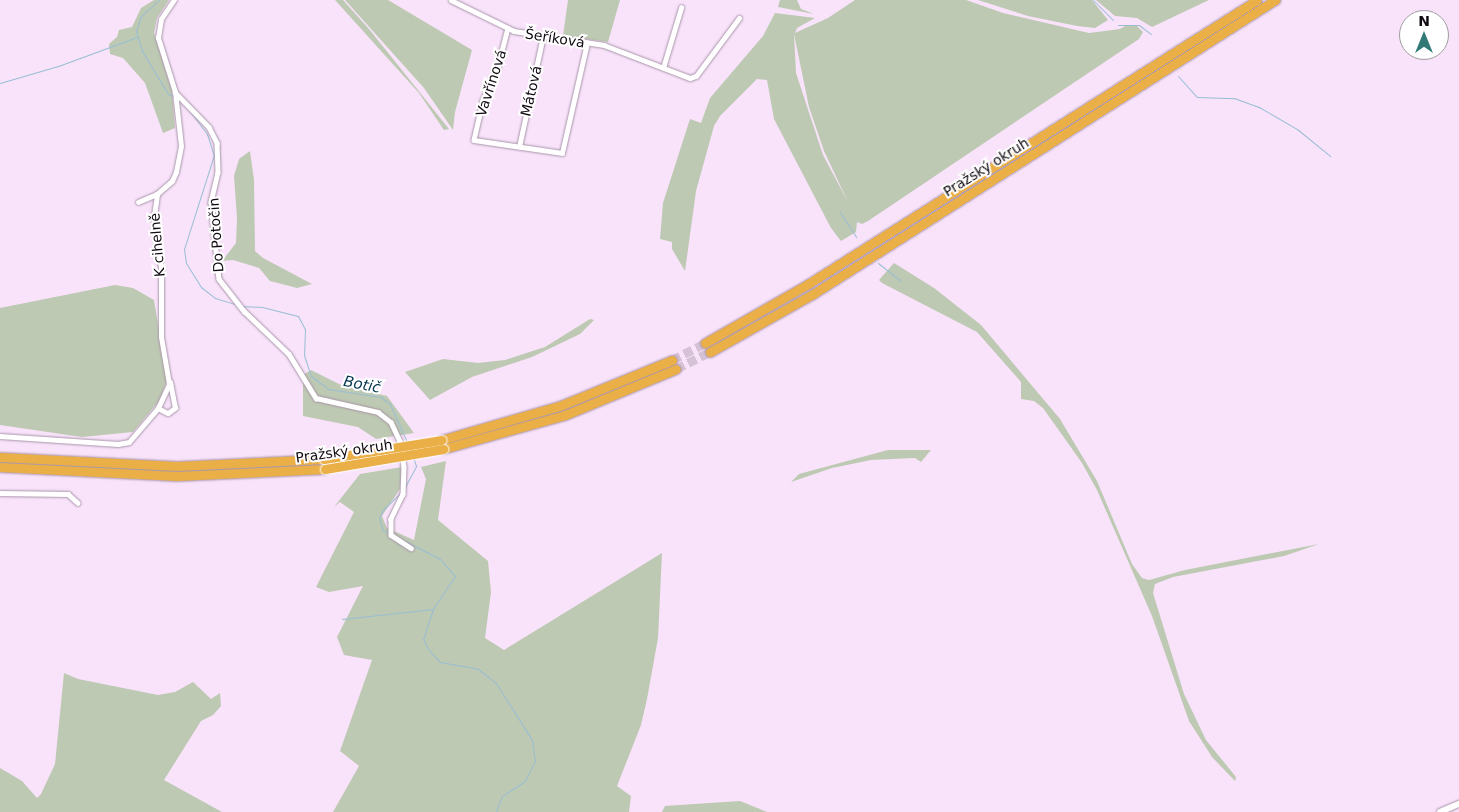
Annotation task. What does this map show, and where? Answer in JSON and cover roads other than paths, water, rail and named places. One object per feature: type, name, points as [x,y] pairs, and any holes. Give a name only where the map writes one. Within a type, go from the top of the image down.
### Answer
[{"type":"highway","name":"Pražský okruh","points":[[705,343],[808,284],[1257,0]]},
{"type":"highway","name":"Pražský okruh","points":[[710,352],[813,294],[1275,0]]},
{"type":"highway","name":"Pražský okruh","points":[[0,457],[194,466],[324,464],[441,440],[562,405],[672,360]]},
{"type":"highway","name":"Pražský okruh","points":[[0,467],[185,476],[324,464],[443,450],[565,415],[676,369]]},
{"type":"street","name":"K cihelně","points":[[158,408],[168,414],[175,408],[161,337],[161,268],[154,216],[157,194],[172,181],[180,157],[175,95],[158,38],[161,19],[174,0]]},
{"type":"street","name":"Šeříková","points":[[450,0],[508,28],[543,36],[604,45],[690,78],[696,76],[739,18]]},
{"type":"street","points":[[663,68],[681,8]]},
{"type":"street","name":"Vavřínová","points":[[508,28],[498,67],[483,101],[474,140],[562,153],[587,43]]},
{"type":"street","name":"Mátová","points":[[519,147],[543,36]]},
{"type":"street","name":"Do Potočin","points":[[175,95],[209,127],[217,143],[218,172],[211,202],[216,265],[219,279],[244,311],[289,354],[316,398],[378,412],[391,422],[401,443],[404,467],[403,494],[392,519],[391,535],[411,548]]},
{"type":"street","points":[[138,202],[157,194]]},
{"type":"street","name":"K cihelně","points":[[0,436],[118,444],[129,442],[158,408],[168,384],[169,375]]},
{"type":"street","points":[[0,492],[68,494],[78,503]]},
{"type":"street","points":[[1440,812],[1459,804]]},
{"type":"waterway","name":"Botič","points":[[159,0],[141,16],[136,31],[142,51],[168,94],[175,97]]},
{"type":"waterway","points":[[1093,0],[1113,20]]},
{"type":"waterway","points":[[1118,25],[1139,25],[1151,34]]},
{"type":"waterway","points":[[0,83],[61,65],[137,37]]},
{"type":"waterway","points":[[1178,76],[1197,97],[1234,98],[1259,107],[1297,129],[1330,156]]},
{"type":"waterway","name":"Botič","points":[[186,106],[207,134],[214,155],[184,249],[186,263],[201,287],[215,298],[235,304]]},
{"type":"waterway","points":[[840,212],[856,237]]},
{"type":"waterway","points":[[878,263],[901,281]]},
{"type":"waterway","name":"Botič","points":[[242,306],[262,307],[298,316],[305,329],[304,355],[311,376],[328,389],[381,397],[390,404],[407,442]]},
{"type":"waterway","name":"Botič","points":[[405,487],[416,466],[413,457]]},
{"type":"waterway","name":"Botič","points":[[389,533],[383,530],[379,518],[383,510],[401,492]]},
{"type":"waterway","name":"Botič","points":[[401,539],[440,559],[455,576],[433,609],[423,639],[428,649],[440,662],[478,669],[496,683],[532,740],[535,761],[525,781],[502,796],[496,812]]},
{"type":"waterway","points":[[342,619],[433,609]]},
{"type":"tunnel","points":[[672,360],[705,343]]},
{"type":"tunnel","points":[[676,369],[710,352]]}]
